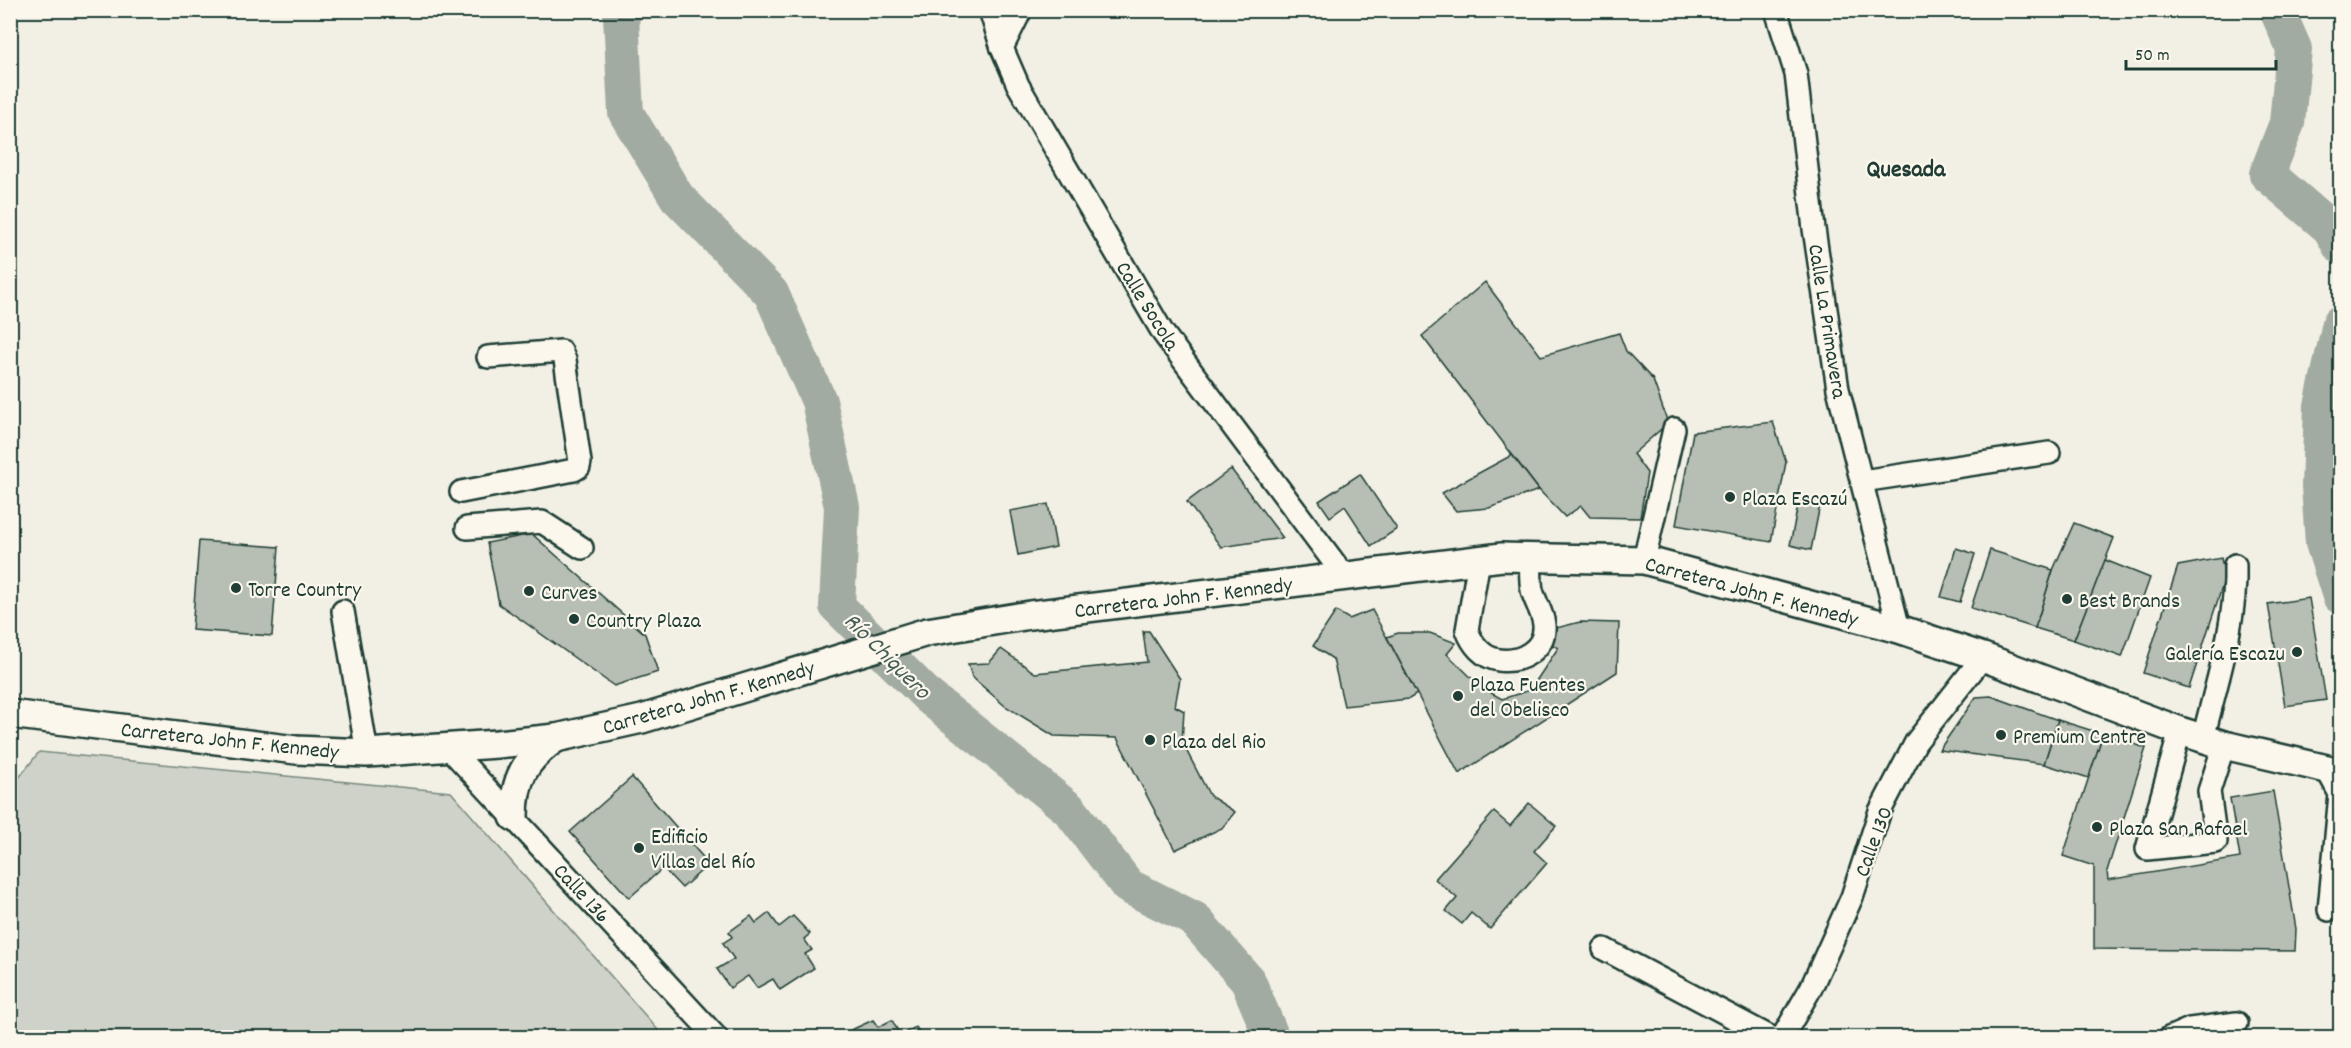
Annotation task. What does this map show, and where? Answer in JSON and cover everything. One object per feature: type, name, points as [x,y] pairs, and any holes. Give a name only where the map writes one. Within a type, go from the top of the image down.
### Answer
[{"type":"main road","name":"Carretera John F. Kennedy","points":[[10,714],[296,750],[367,753],[556,738],[668,712],[843,656],[927,632],[1030,615],[1502,557],[1530,557],[1644,560],[1899,629],[1983,657],[2202,738],[2333,770]]},
{"type":"main road","points":[[514,817],[514,798],[518,780],[534,756],[556,738]]},
{"type":"street","name":"Calle Socola","points":[[990,10],[1002,48],[1018,85],[1163,333],[1345,577]]},
{"type":"street","points":[[1002,48],[1021,10]]},
{"type":"street","name":"Calle La Primavera","points":[[1776,10],[1796,74],[1814,228],[1838,389],[1899,629]]},
{"type":"street","points":[[461,492],[574,470],[579,467],[565,360],[561,351],[488,357]]},
{"type":"street","points":[[1644,560],[1674,429]]},
{"type":"street","points":[[1862,481],[2049,453]]},
{"type":"street","points":[[467,528],[542,522],[582,548]]},
{"type":"street","points":[[1479,560],[1467,630],[1480,651],[1492,659],[1507,661],[1524,658],[1541,642],[1544,628],[1532,591],[1530,557]]},
{"type":"street","points":[[2202,738],[2216,842],[2147,849],[2202,738],[2232,613],[2236,585],[2235,565]]},
{"type":"street","points":[[343,611],[367,753]]},
{"type":"street","name":"Calle 130","points":[[1782,1038],[1811,988],[1852,897],[1880,811],[1916,742],[1983,657]]},
{"type":"street","name":"Calle 136","points":[[449,748],[717,1038]]},
{"type":"street","points":[[2329,910],[2340,794],[2333,770]]},
{"type":"street","points":[[1604,949],[1772,1038]]},
{"type":"street","points":[[2169,1038],[2190,1029],[2237,1023]]},
{"type":"shaded area","points":[[39,752],[451,792],[664,1037],[11,1037],[11,788]]},
{"type":"building","points":[[1485,282],[1541,356],[1619,333],[1626,351],[1653,380],[1668,423],[1633,454],[1647,473],[1640,518],[1590,517],[1581,506],[1565,517],[1539,490],[1422,336]]},
{"type":"building","name":"Plaza Escazú","points":[[1773,422],[1786,462],[1771,542],[1676,525],[1693,432]]},
{"type":"building","points":[[1512,455],[1539,490],[1489,508],[1456,511],[1442,493]]},
{"type":"building","points":[[1231,469],[1283,538],[1221,547],[1187,502]]},
{"type":"building","points":[[1360,474],[1397,529],[1371,546],[1345,506],[1330,517],[1319,501]]},
{"type":"building","points":[[1799,500],[1820,505],[1811,550],[1790,545]]},
{"type":"building","points":[[1048,504],[1056,547],[1018,555],[1010,511]]},
{"type":"building","name":"Best Brands","points":[[2074,523],[2114,538],[2074,640],[2035,628],[2053,570]]},
{"type":"building","name":"Country Plaza","points":[[532,534],[645,634],[658,672],[614,686],[499,604],[487,543]]},
{"type":"building","name":"Torre Country","points":[[199,541],[279,547],[272,636],[192,630]]},
{"type":"building","points":[[1956,548],[1975,554],[1960,602],[1941,597]]},
{"type":"building","points":[[1990,550],[2053,570],[2035,628],[1971,608]]},
{"type":"building","name":"Galería Escazu","points":[[2221,558],[2225,578],[2189,688],[2143,673],[2178,566]]},
{"type":"building","points":[[2105,560],[2150,578],[2122,657],[2074,640]]},
{"type":"building","name":"Galería Escazu","points":[[2309,598],[2326,700],[2285,706],[2268,604]]},
{"type":"building","points":[[1372,610],[1417,694],[1409,699],[1344,706],[1333,659],[1313,646],[1336,611],[1349,619]]},
{"type":"building","name":"Plaza Fuentes del Obelisco","points":[[1580,622],[1619,623],[1617,672],[1459,774],[1387,637],[1398,633],[1430,633],[1456,643],[1447,654],[1482,688],[1502,699],[1530,690],[1558,648],[1545,640],[1548,630]]},
{"type":"building","name":"Plaza del Rio","points":[[1143,631],[1149,631],[1180,679],[1175,706],[1184,711],[1182,742],[1210,796],[1235,812],[1222,828],[1175,850],[1117,738],[1054,736],[1005,706],[972,677],[968,664],[989,663],[1001,649],[1035,673],[1147,662]]},
{"type":"building","name":"Premium Centre","points":[[1991,696],[2058,720],[2044,764],[1939,750],[1976,697]]},
{"type":"building","points":[[2058,720],[2103,734],[2089,778],[2044,764]]},
{"type":"building","name":"Plaza San Rafael","points":[[2103,734],[2146,748],[2107,871],[2108,880],[2240,858],[2230,798],[2273,791],[2296,929],[2295,951],[2094,949],[2094,866],[2063,856]]},
{"type":"building","name":"Edificio Villas del Río","points":[[632,777],[709,864],[682,888],[663,868],[629,898],[570,832]]},
{"type":"building","points":[[1529,803],[1556,826],[1534,851],[1547,863],[1490,929],[1471,913],[1462,924],[1446,911],[1457,898],[1435,879],[1494,812],[1510,826]]},
{"type":"building","points":[[769,913],[779,927],[793,916],[810,934],[804,939],[812,950],[805,954],[814,968],[780,990],[773,979],[757,988],[748,976],[730,988],[717,969],[734,959],[723,943],[732,937],[729,932],[751,916],[756,923]]},
{"type":"building","points":[[873,1020],[878,1027],[892,1020],[900,1035],[916,1027],[923,1038],[851,1038],[849,1031]]},
{"type":"waterway","name":"Río Chiquero","points":[[625,10],[621,16],[626,113],[677,197],[771,293],[819,401],[842,507],[837,606],[929,697],[1069,809],[1128,886],[1194,919],[1248,981],[1272,1038]]},
{"type":"waterway","points":[[2277,10],[2294,49],[2287,123],[2267,174],[2330,228],[2340,246]]},
{"type":"waterway","points":[[2340,323],[2322,406],[2319,486],[2323,543],[2340,596]]},
{"type":"place","name":"Plaza Escazú","points":[[1730,497]]},
{"type":"place","name":"Torre Country","points":[[236,588]]},
{"type":"place","name":"Curves","points":[[529,591]]},
{"type":"place","name":"Best Brands","points":[[2067,599]]},
{"type":"place","name":"Country Plaza","points":[[574,619]]},
{"type":"place","name":"Galería Escazu","points":[[2297,652]]},
{"type":"place","name":"Plaza Fuentes del Obelisco","points":[[1458,696]]},
{"type":"place","name":"Premium Centre","points":[[2001,735]]},
{"type":"place","name":"Plaza del Rio","points":[[1150,740]]},
{"type":"place","name":"Plaza San Rafael","points":[[2097,827]]},
{"type":"place","name":"Edificio Villas del Río","points":[[639,848]]},
{"type":"district","name":"Quesada","points":[[1906,168]]}]
